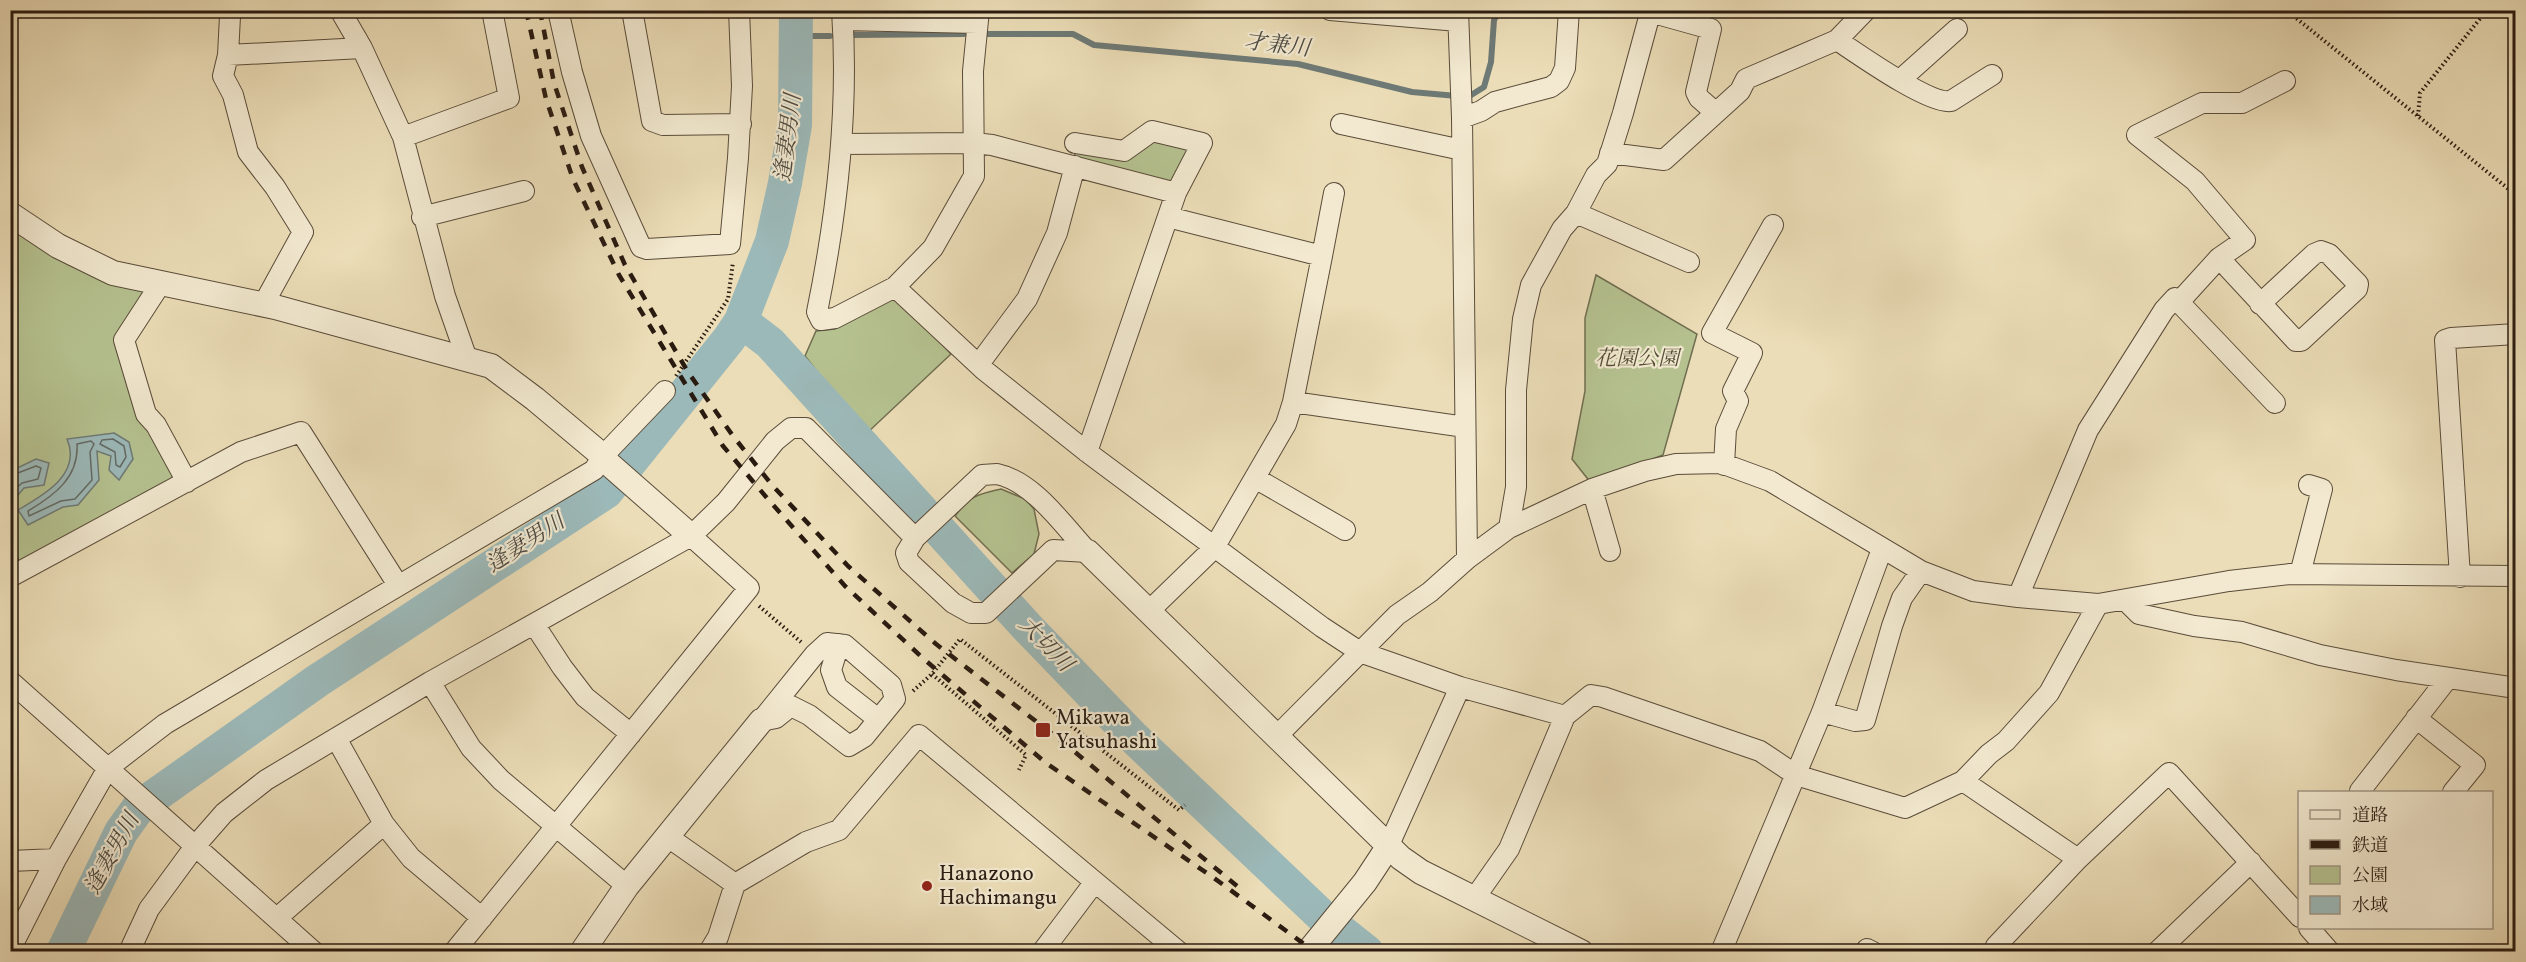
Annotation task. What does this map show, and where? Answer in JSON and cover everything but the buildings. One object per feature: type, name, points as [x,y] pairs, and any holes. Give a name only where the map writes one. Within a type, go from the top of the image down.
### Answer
[{"type":"street","points":[[233,10],[230,16],[228,55],[223,76],[233,95],[248,152],[275,187],[303,232],[263,305]]},
{"type":"street","points":[[340,10],[362,48],[404,137],[422,217],[445,296],[467,359]]},
{"type":"street","points":[[404,137],[508,98],[492,10]]},
{"type":"street","points":[[558,10],[572,72],[591,136],[641,246],[646,249],[730,244],[741,124],[739,10]]},
{"type":"street","points":[[632,10],[652,121],[663,125],[741,124]]},
{"type":"street","points":[[1461,103],[1480,111],[1495,102],[1551,87],[1559,81],[1565,68],[1569,10]]},
{"type":"street","points":[[1338,11],[1458,16],[1467,559]]},
{"type":"street","points":[[1509,528],[1516,487],[1516,390],[1523,320],[1531,285],[1562,229],[1576,213],[1596,175],[1606,164],[1651,11],[1711,29],[1696,92],[1699,98],[1716,112]]},
{"type":"street","points":[[1610,153],[1664,160],[1740,91],[1746,79],[1837,40],[1862,12]]},
{"type":"street","points":[[842,15],[978,17],[973,71],[974,176],[933,248],[895,286],[835,318],[820,320],[817,312],[828,256],[841,144],[842,15]]},
{"type":"street","points":[[1900,80],[1957,29]]},
{"type":"street","points":[[1837,40],[1921,93],[1944,103],[1951,102],[1992,75]]},
{"type":"street","points":[[228,55],[362,48]]},
{"type":"street","points":[[2179,302],[2219,258],[2245,240],[2195,181],[2137,135],[2202,103],[2242,103],[2285,81]]},
{"type":"street","points":[[1341,124],[1462,150]]},
{"type":"street","points":[[1075,143],[1124,151],[1152,132],[1202,142],[1176,193],[1088,452]]},
{"type":"street","points":[[841,144],[974,143],[992,145],[1176,193]]},
{"type":"street","points":[[979,364],[1027,299],[1057,233],[1075,166]]},
{"type":"street","points":[[422,217],[524,190]]},
{"type":"street","points":[[1149,611],[1214,548],[1286,424],[1293,402],[1334,193]]},
{"type":"street","points":[[1576,213],[1689,262]]},
{"type":"street","points":[[10,214],[58,246],[113,273],[263,305],[491,366],[535,399],[606,460],[668,518],[749,588],[454,951]]},
{"type":"street","points":[[1168,217],[1322,256]]},
{"type":"street","points":[[1724,465],[1726,429],[1738,401],[1733,391],[1752,353],[1712,333],[1773,225]]},
{"type":"street","points":[[2219,258],[2260,304],[2296,341],[2301,341],[2357,289],[2358,284],[2329,254],[2321,251],[2314,254],[2260,304]]},
{"type":"street","points":[[160,283],[124,340],[146,414],[156,425],[188,482]]},
{"type":"street","points":[[895,286],[979,364],[1088,452],[1322,627],[1360,651],[1460,687],[1565,716]]},
{"type":"street","points":[[2018,597],[2088,430],[2164,310],[2175,298],[2276,404]]},
{"type":"street","points":[[2460,576],[2445,340],[2516,333]]},
{"type":"street","points":[[10,950],[56,859],[113,771],[165,724],[594,470],[606,460],[665,391]]},
{"type":"street","points":[[1293,402],[1465,427]]},
{"type":"street","points":[[129,951],[149,909],[196,845],[224,813],[266,780],[430,682],[691,536],[726,502],[775,441],[791,428],[798,426],[807,428],[915,538]]},
{"type":"street","points":[[10,577],[241,452],[301,432],[398,585]]},
{"type":"street","points":[[1277,736],[1397,615],[1430,592],[1467,559],[1509,528],[1592,489],[1645,471],[1676,464],[1724,465],[1770,481],[1921,571],[1973,591],[2018,597],[2098,604],[2229,581],[2300,574],[2516,576]]},
{"type":"street","points":[[1088,552],[1053,550],[986,613],[971,613],[953,603],[909,562],[906,553],[915,538],[982,475],[997,474],[1013,478],[1030,490],[1088,552],[1388,847],[1421,872],[1581,951]]},
{"type":"street","points":[[1255,478],[1345,530]]},
{"type":"street","points":[[2300,574],[2322,489],[2309,485]]},
{"type":"street","points":[[1592,489],[1610,551]]},
{"type":"street","points":[[1052,514],[1053,550]]},
{"type":"street","points":[[1721,951],[1822,712],[1882,549]]},
{"type":"street","points":[[1822,712],[1855,721],[1865,720],[1902,598],[1921,571]]},
{"type":"street","points":[[2125,600],[2139,614],[2194,626],[2242,632],[2320,655],[2516,688]]},
{"type":"street","points":[[1474,899],[1509,849],[1565,716],[1591,695],[1603,697],[1760,752],[1796,775],[1905,808],[1963,781],[1989,754],[2006,741],[2049,693],[2098,604]]},
{"type":"street","points":[[534,624],[585,697],[631,734]]},
{"type":"street","points":[[582,951],[627,886],[791,683],[815,654],[827,644],[845,645],[891,685],[895,699],[864,737],[849,746],[809,716],[791,706]]},
{"type":"street","points":[[838,644],[831,670],[837,687],[878,719]]},
{"type":"street","points":[[2360,791],[2448,678]]},
{"type":"street","points":[[10,681],[314,951]]},
{"type":"street","points":[[430,682],[471,748],[501,780],[627,886]]},
{"type":"street","points":[[791,683],[791,706]]},
{"type":"street","points":[[1313,946],[1365,882],[1388,847],[1460,687]]},
{"type":"street","points":[[761,721],[776,718],[791,706]]},
{"type":"street","points":[[2416,718],[2475,765],[2454,791]]},
{"type":"street","points":[[709,951],[718,937],[735,884],[806,842],[839,830],[919,735],[1094,883],[1179,951]]},
{"type":"street","points":[[336,738],[384,824],[411,858],[482,918]]},
{"type":"street","points":[[1994,951],[1996,946],[2078,859],[2169,773],[2298,915]]},
{"type":"street","points":[[1963,781],[2078,859]]},
{"type":"street","points":[[277,918],[384,824]]},
{"type":"street","points":[[668,837],[735,884]]},
{"type":"street","points":[[10,861],[56,859]]},
{"type":"street","points":[[2157,951],[2251,862]]},
{"type":"street","points":[[1042,951],[1094,883]]},
{"type":"street","points":[[2311,929],[2330,951]]},
{"type":"street","points":[[1866,951],[1867,949],[1873,951]]},
{"type":"path","points":[[2286,10],[2516,195]]},
{"type":"path","points":[[2418,116],[2420,93],[2487,10]]},
{"type":"path","points":[[665,391],[728,299],[733,258],[730,244]]},
{"type":"path","points":[[744,594],[804,645]]},
{"type":"path","points":[[914,691],[932,674],[960,639],[1179,810],[1185,805]]},
{"type":"path","points":[[932,674],[1026,755],[1019,770]]},
{"type":"green space","points":[[1152,135],[1196,145],[1174,188],[1073,159],[1077,148],[1123,156]]},
{"type":"green space","points":[[11,228],[69,265],[148,293],[117,335],[174,469],[171,483],[21,565],[11,543]]},
{"type":"green space","name":"花園公園","points":[[1596,275],[1697,334],[1663,455],[1591,483],[1572,459],[1585,391],[1585,318]]},
{"type":"green space","points":[[895,295],[951,354],[866,434],[805,356],[816,331],[835,329]]},
{"type":"green space","points":[[1001,489],[1025,499],[1034,509],[1039,534],[1034,554],[1012,573],[955,516],[965,504],[975,497]]},
{"type":"water","points":[[114,433],[129,442],[133,459],[119,480],[109,470],[111,456],[97,451],[99,480],[78,505],[63,507],[28,525],[18,510],[39,498],[65,473],[70,451],[67,439]]},
{"type":"water","points":[[36,459],[49,463],[44,485],[24,488],[11,503],[11,471]]},
{"type":"waterway","name":"逢妻男川","points":[[63,952],[121,832],[139,807],[317,681],[606,492],[729,339],[741,321],[772,241],[785,183],[795,125],[796,10]]},
{"type":"waterway","name":"才兼川","points":[[984,34],[1073,34],[1094,45],[1298,64],[1412,92],[1468,97],[1484,87],[1491,62],[1494,20],[1500,10]]},
{"type":"waterway","name":"才兼川","points":[[795,28],[810,36],[830,36]]},
{"type":"waterway","name":"才兼川","points":[[852,35],[964,34]]},
{"type":"waterway","name":"大切川","points":[[741,321],[770,343],[1027,627],[1132,736],[1323,917],[1367,952]]},
{"type":"railway","points":[[526,10],[546,99],[573,179],[619,275],[723,446],[845,586],[925,660],[1046,763],[1214,878],[1315,952]]},
{"type":"railway","points":[[540,10],[554,83],[582,167],[625,265],[688,372],[733,436],[772,485],[848,566],[936,644],[1064,743],[1237,886]]},
{"type":"place","name":"Mikawa Yatsuhashi","points":[[1043,730]]},
{"type":"place","name":"Hanazono Hachimangu","points":[[927,886]]}]
